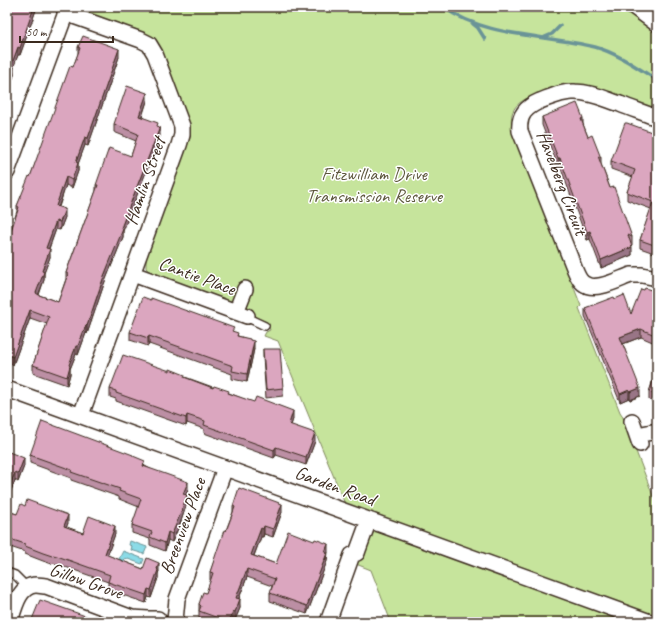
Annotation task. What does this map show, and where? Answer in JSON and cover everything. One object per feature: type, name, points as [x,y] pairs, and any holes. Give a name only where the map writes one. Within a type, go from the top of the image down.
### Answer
[{"type":"street","points":[[634,7],[657,24]]},
{"type":"street","points":[[7,172],[67,10]]},
{"type":"street","name":"Hamlin Street","points":[[67,10],[149,44],[155,54],[182,126],[182,134],[179,145],[81,415]]},
{"type":"street","name":"Havelberg Circuit","points":[[657,118],[602,97],[589,93],[575,92],[562,93],[533,104],[525,109],[521,115],[520,124],[520,131],[575,270],[583,283],[587,286],[600,286],[636,275],[657,278]]},
{"type":"street","name":"Cantie Place","points":[[133,274],[241,314]]},
{"type":"street","points":[[241,314],[245,289]]},
{"type":"street","name":"Garden Road","points":[[7,389],[650,622]]},
{"type":"street","points":[[636,433],[657,431]]},
{"type":"street","name":"Breenview Place","points":[[165,620],[177,599],[225,468]]},
{"type":"street","points":[[328,622],[352,555],[358,550],[366,518]]},
{"type":"street","name":"Gillow Grove","points":[[10,622],[21,593],[27,587],[36,585],[46,586],[135,620],[165,620]]},
{"type":"lane","points":[[241,314],[250,320],[265,326]]},
{"type":"lane","name":"Gillow Grove","points":[[7,572],[15,575],[27,587]]},
{"type":"green space","name":"Fitzwilliam Drive Transmission Reserve","points":[[81,7],[621,7],[638,17],[657,33],[657,110],[598,88],[574,84],[556,87],[522,101],[515,108],[511,122],[581,306],[579,308],[657,506],[657,617],[345,504],[278,341],[264,336],[266,332],[270,330],[267,322],[251,316],[253,311],[247,307],[252,288],[239,283],[234,300],[229,302],[150,273],[146,268],[146,256],[190,138],[189,126],[157,41],[145,34],[90,14]]},
{"type":"green space","points":[[377,531],[630,622],[391,622],[371,570],[356,564],[368,536]]},
{"type":"water","points":[[130,541],[147,547],[144,554],[131,550],[132,546],[129,545]]},
{"type":"water","points":[[123,551],[144,559],[142,564],[125,558],[124,561],[119,559]]},
{"type":"building","points":[[7,7],[34,7],[20,48],[18,47],[11,66],[14,67],[7,86]]},
{"type":"building","points":[[83,36],[119,49],[88,138],[85,137],[76,162],[78,163],[72,180],[66,177],[56,206],[65,209],[60,222],[56,221],[46,248],[50,249],[42,271],[44,272],[36,293],[58,302],[68,274],[66,273],[98,185],[96,185],[109,148],[131,156],[138,134],[114,124],[127,86],[147,93],[139,116],[158,123],[157,126],[160,127],[121,228],[123,229],[104,276],[87,326],[86,325],[78,346],[76,346],[69,365],[67,377],[33,365],[49,317],[30,310],[13,357],[7,354],[7,254],[9,247],[7,246],[7,242],[19,207],[17,206],[29,176],[30,177],[70,66],[73,67],[80,48],[78,47]]},
{"type":"building","points":[[577,103],[588,137],[592,135],[610,188],[614,187],[632,237],[628,235],[632,247],[601,260],[590,231],[587,232],[560,158],[558,158],[542,117]]},
{"type":"building","points":[[625,123],[657,134],[657,246],[640,240],[653,202],[627,192],[635,170],[611,161]]},
{"type":"building","points":[[645,288],[657,292],[657,336],[641,329],[620,337],[640,388],[630,392],[629,390],[620,394],[585,308],[614,297],[615,299],[624,295],[631,314],[641,289],[644,290]]},
{"type":"building","points":[[143,297],[151,300],[151,298],[234,328],[232,331],[238,333],[237,336],[254,341],[247,374],[232,371],[233,366],[149,336],[148,338],[130,332]]},
{"type":"building","points":[[263,349],[280,349],[283,388],[266,390]]},
{"type":"building","points":[[123,355],[170,371],[170,369],[185,375],[184,377],[213,388],[214,386],[229,391],[228,393],[254,402],[256,397],[293,411],[289,424],[315,433],[306,457],[276,447],[274,450],[204,425],[205,421],[187,415],[186,418],[116,393],[116,391],[110,389]]},
{"type":"building","points":[[657,370],[657,395],[649,392]]},
{"type":"building","points":[[42,421],[133,455],[145,461],[143,466],[188,482],[183,494],[187,495],[180,515],[172,534],[168,532],[165,543],[150,537],[152,532],[132,525],[141,499],[119,491],[120,489],[71,472],[72,470],[30,455]]},
{"type":"building","points":[[9,452],[24,458],[18,474],[15,472],[10,485],[7,484],[7,453],[8,454]]},
{"type":"building","points":[[657,478],[657,486],[654,485]]},
{"type":"building","points":[[239,488],[282,504],[273,529],[264,526],[263,529],[261,528],[251,555],[276,564],[288,531],[314,541],[315,539],[328,544],[325,552],[327,553],[307,606],[270,593],[275,579],[247,569],[236,598],[240,599],[229,622],[199,611],[201,606],[199,604],[203,592],[206,593],[213,573],[210,572],[224,530],[226,531],[235,507],[233,506]]},
{"type":"building","points":[[27,500],[68,515],[64,526],[83,533],[89,516],[115,526],[105,554],[143,569],[147,558],[159,563],[151,590],[148,589],[146,595],[108,582],[110,575],[57,556],[43,553],[25,546],[25,544],[7,538],[7,511],[17,514],[21,504],[25,506]]},
{"type":"building","points":[[40,600],[94,619],[95,616],[112,622],[31,622]]},
{"type":"waterway","points":[[443,7],[460,17],[497,30],[595,47],[627,61],[657,80]]},
{"type":"waterway","points":[[473,24],[478,28],[485,39]]},
{"type":"waterway","points":[[545,37],[552,34],[560,26]]}]
